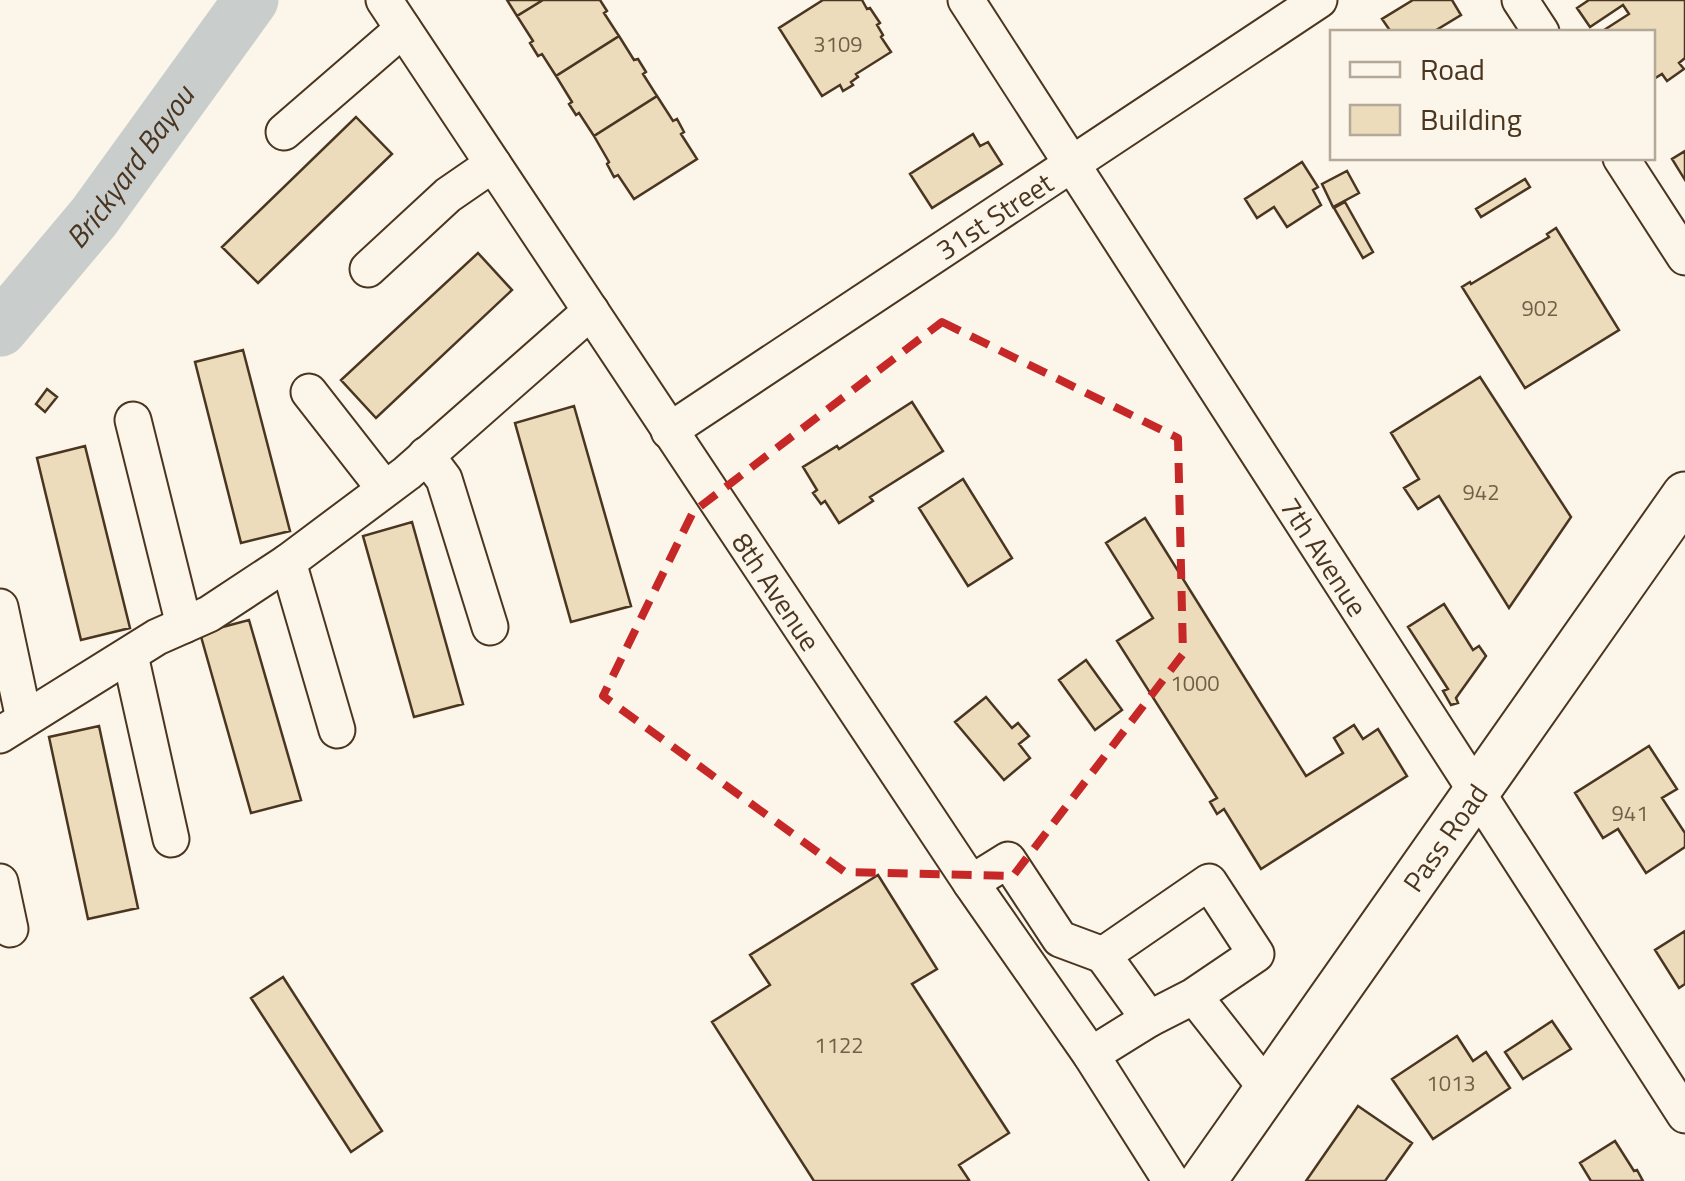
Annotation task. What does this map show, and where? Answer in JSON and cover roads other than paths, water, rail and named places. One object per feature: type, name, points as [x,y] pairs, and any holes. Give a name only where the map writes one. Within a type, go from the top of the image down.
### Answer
[{"type":"main road","name":"Pass Road","points":[[1203,1181],[1685,494]]},
{"type":"street","name":"7th Avenue","points":[[966,0],[1685,1115]]},
{"type":"street","name":"31st Street","points":[[669,431],[1319,0]]},
{"type":"street","points":[[1520,0],[1540,30]]},
{"type":"street","points":[[284,132],[393,14]]},
{"type":"street","name":"8th Avenue","points":[[393,14],[971,883],[1091,1055],[1171,1181]]},
{"type":"street","points":[[1622,160],[1685,258]]},
{"type":"street","points":[[368,269],[448,195],[493,164]]},
{"type":"street","points":[[0,608],[12,727],[157,637],[209,614],[288,562],[426,456],[591,311]]},
{"type":"street","points":[[308,392],[384,488]]},
{"type":"street","points":[[133,420],[184,625]]},
{"type":"street","points":[[426,456],[444,479],[490,627]]},
{"type":"street","points":[[288,562],[337,730]]},
{"type":"street","points":[[130,655],[171,839]]},
{"type":"street","points":[[971,883],[1008,860],[1060,939],[1103,955],[1148,1019]]},
{"type":"street","points":[[0,882],[10,928]]},
{"type":"street","points":[[1091,1055],[1194,996],[1256,954],[1209,882],[1103,955]]},
{"type":"street","points":[[1194,996],[1268,1089]]},
{"type":"waterway","name":"Brickyard Bayou","points":[[0,329],[94,217],[251,0]]}]
